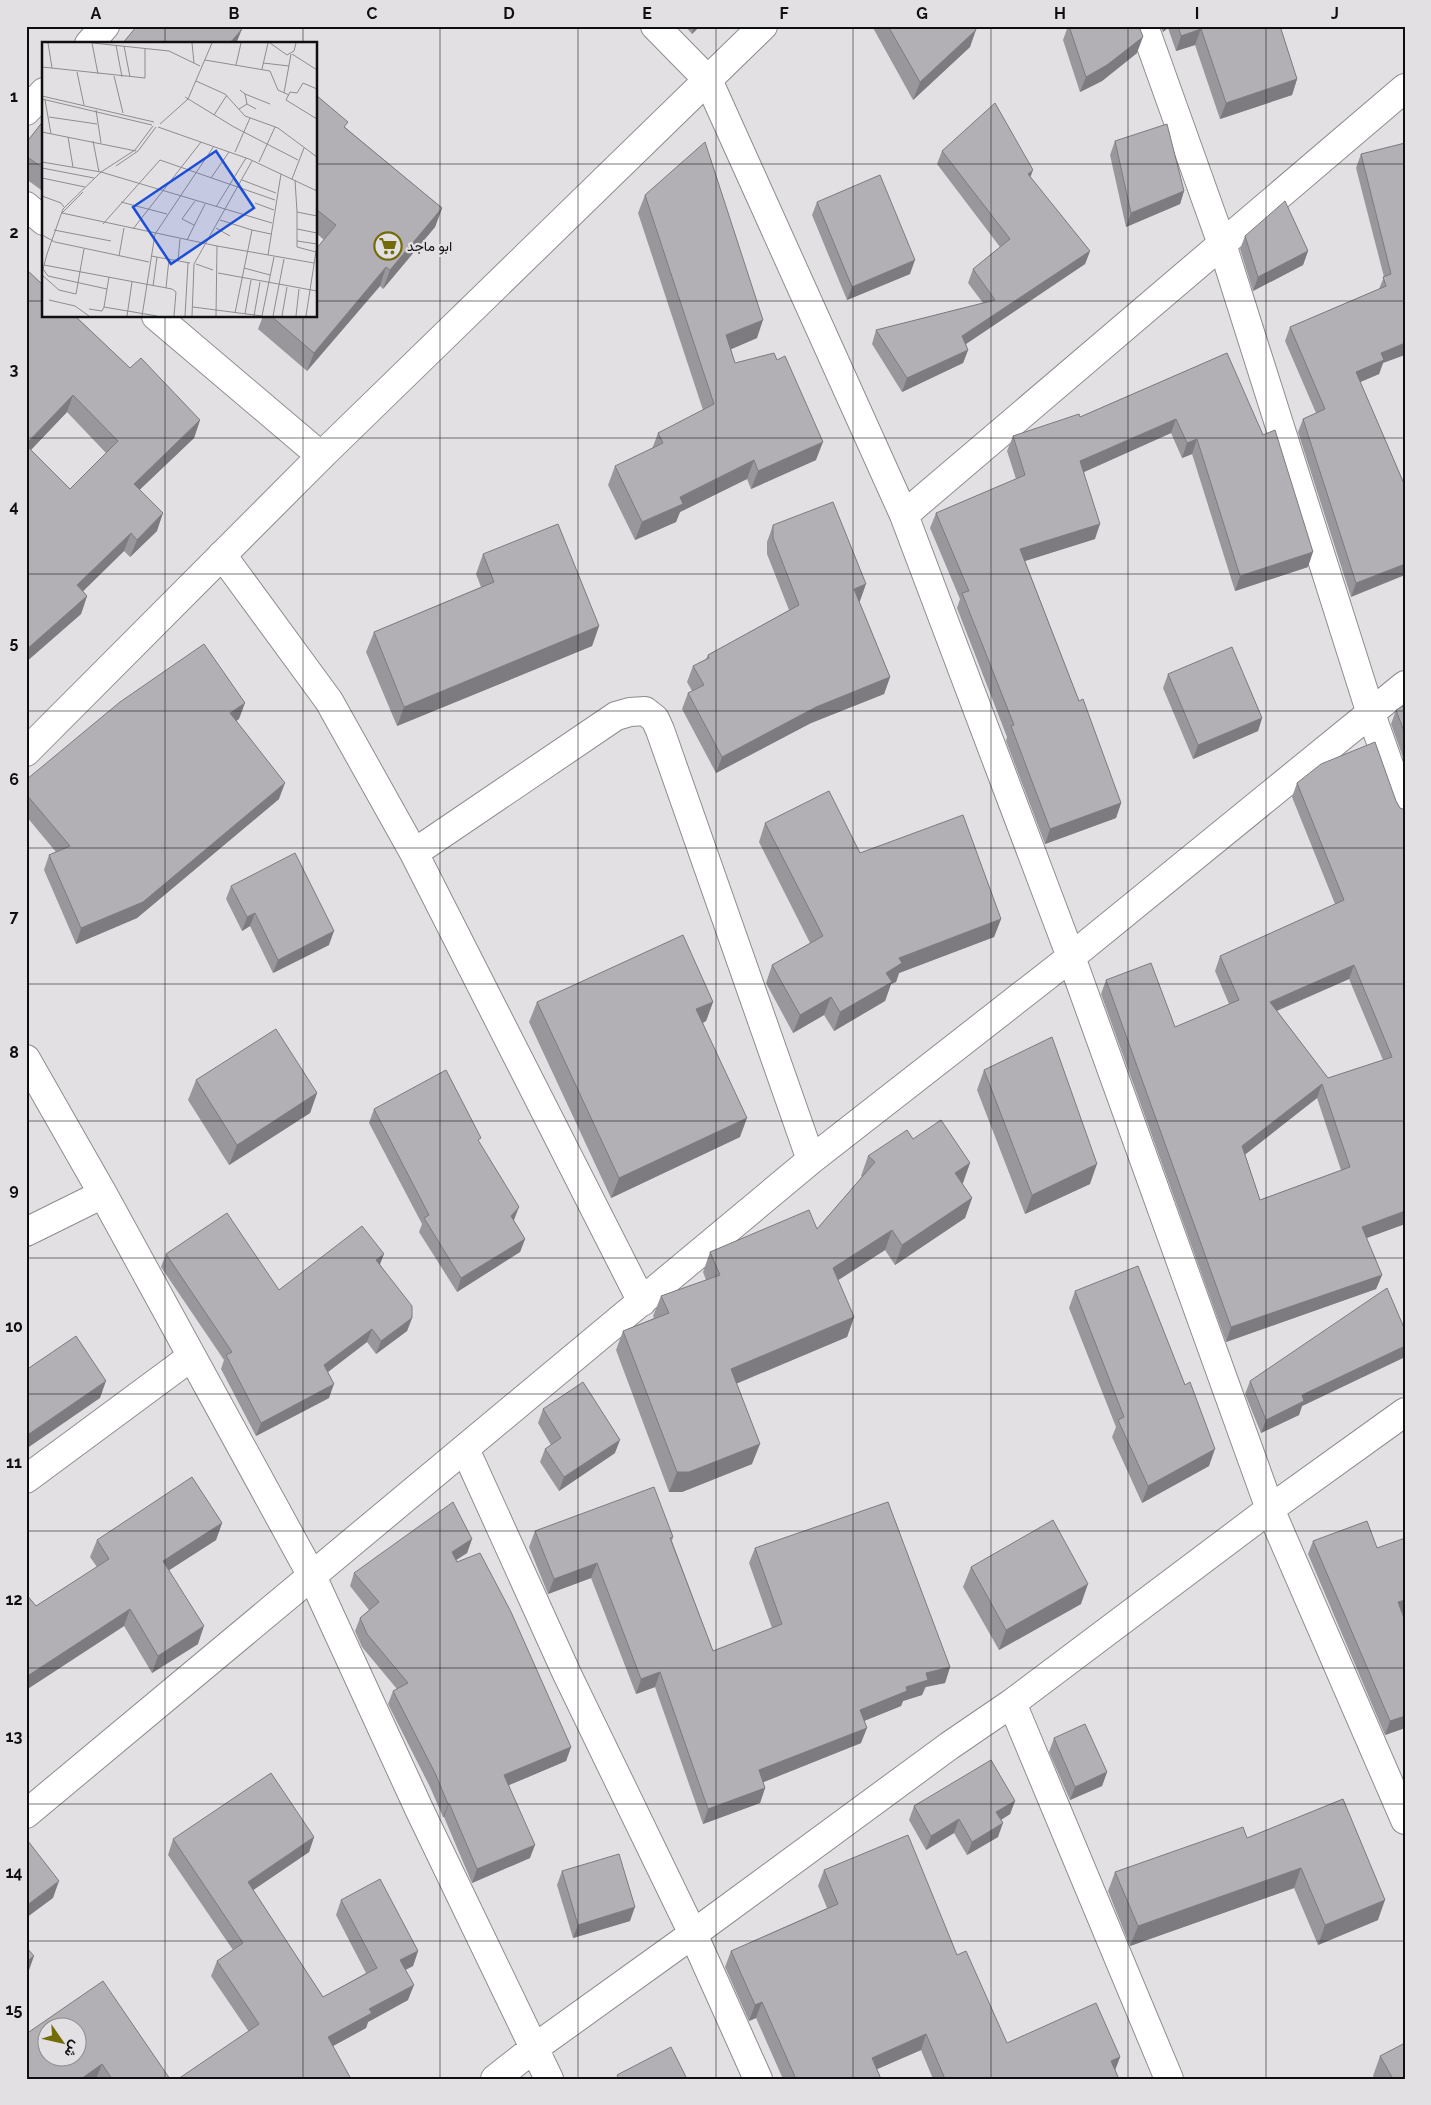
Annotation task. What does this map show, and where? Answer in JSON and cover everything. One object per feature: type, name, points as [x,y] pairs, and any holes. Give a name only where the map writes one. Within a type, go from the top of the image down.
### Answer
[{"type":"street","points":[[91,42],[106,26]]},
{"type":"street","points":[[654,26],[708,80],[904,515],[1071,957],[1270,1509],[1405,1820]]},
{"type":"street","points":[[26,752],[321,456],[764,26]]},
{"type":"street","points":[[1144,26],[1222,244],[1371,714],[1405,810]]},
{"type":"street","points":[[904,515],[1405,88]]},
{"type":"street","points":[[26,111],[42,94]]},
{"type":"street","points":[[26,206],[42,219]]},
{"type":"street","points":[[158,318],[321,456]]},
{"type":"street","points":[[222,555],[328,701],[414,853],[642,1302]]},
{"type":"street","points":[[26,1814],[811,1160],[1071,957],[1405,685]]},
{"type":"street","points":[[414,853],[616,716],[630,712],[645,711],[655,719],[660,730],[811,1160]]},
{"type":"street","points":[[26,1059],[103,1194],[312,1576],[419,1809],[549,2079]]},
{"type":"street","points":[[26,1232],[103,1194]]},
{"type":"street","points":[[26,1479],[192,1357]]},
{"type":"street","points":[[496,2079],[533,2049],[948,1746],[1012,1703],[1270,1509],[1405,1412]]},
{"type":"street","points":[[465,1449],[567,1674],[693,1934],[758,2079]]},
{"type":"street","points":[[1012,1703],[1169,2079]]},
{"type":"building","points":[[137,26],[238,26],[242,29],[231,42],[124,42]]},
{"type":"building","points":[[888,26],[974,26],[976,30],[920,82]]},
{"type":"building","points":[[1069,26],[1139,26],[1143,37],[1107,65],[1086,77]]},
{"type":"building","points":[[1178,26],[1280,26],[1297,79],[1226,103],[1201,29],[1181,36]]},
{"type":"building","points":[[318,97],[348,122],[344,127],[442,208],[390,270],[386,267],[314,353],[273,318],[318,318],[318,247],[336,225],[318,211]]},
{"type":"building","points":[[995,103],[1033,170],[1028,174],[1090,251],[962,336],[968,350],[907,378],[876,330],[995,300],[973,269],[1010,239],[942,151]]},
{"type":"building","points":[[42,123],[42,168],[26,156],[26,143]]},
{"type":"building","points":[[1167,124],[1184,191],[1131,213],[1115,141]]},
{"type":"building","points":[[705,142],[763,320],[726,335],[735,363],[774,353],[777,360],[785,356],[823,442],[758,471],[754,460],[680,497],[683,504],[642,522],[615,466],[663,443],[658,433],[714,404],[645,195]]},
{"type":"building","points":[[1405,143],[1405,343],[1381,353],[1384,360],[1356,372],[1405,486],[1405,564],[1356,583],[1303,419],[1325,409],[1290,327],[1386,286],[1383,277],[1391,274],[1361,154]]},
{"type":"building","points":[[880,175],[915,260],[852,287],[817,202]]},
{"type":"building","points":[[1285,201],[1308,251],[1258,277],[1245,236]]},
{"type":"building","points":[[26,269],[42,284],[42,318],[77,318],[130,368],[141,358],[200,420],[134,484],[163,513],[137,540],[131,533],[77,585],[87,596],[26,650],[26,445],[70,489],[118,441],[73,395],[26,444]]},
{"type":"building","points":[[1227,353],[1263,435],[1275,430],[1313,552],[1240,576],[1197,439],[1187,443],[1176,419],[1080,461],[1100,524],[1020,549],[1079,701],[1083,699],[1121,803],[1050,829],[1011,726],[1014,725],[962,593],[969,591],[936,513],[1025,475],[1013,436],[1079,414],[1080,417]]},
{"type":"building","points":[[833,502],[866,584],[854,589],[890,677],[816,707],[722,757],[688,693],[704,685],[693,666],[709,658],[708,655],[799,605],[773,538],[773,525]]},
{"type":"building","points":[[558,524],[599,626],[404,707],[374,632],[494,582],[483,554]]},
{"type":"building","points":[[204,644],[245,703],[230,713],[285,783],[143,902],[81,928],[49,855],[70,846],[26,794],[26,780],[120,702]]},
{"type":"building","points":[[1232,647],[1262,718],[1198,745],[1168,674]]},
{"type":"building","points":[[1405,705],[1405,734],[1396,710]]},
{"type":"building","points":[[1375,742],[1396,801],[1400,808],[1405,810],[1405,1211],[1362,1227],[1382,1275],[1231,1327],[1106,980],[1151,963],[1175,1027],[1239,1000],[1220,956],[1344,900],[1297,783],[1321,764]],"holes":[[[1354,965],[1392,1057],[1328,1078],[1270,1002]],[[1322,1084],[1350,1167],[1260,1200],[1242,1146]]]},
{"type":"building","points":[[829,791],[860,853],[963,815],[1001,919],[899,958],[902,963],[886,973],[892,982],[840,1012],[831,997],[800,1015],[772,965],[823,936],[765,823]]},
{"type":"building","points":[[295,853],[334,931],[278,960],[255,913],[247,917],[231,886]]},
{"type":"building","points":[[683,935],[713,1002],[696,1009],[747,1118],[619,1178],[537,1002]]},
{"type":"building","points":[[276,1029],[317,1093],[237,1145],[196,1080]]},
{"type":"building","points":[[1052,1037],[1097,1164],[1032,1195],[984,1070]]},
{"type":"building","points":[[446,1070],[481,1138],[478,1140],[519,1207],[511,1216],[525,1239],[461,1278],[424,1218],[429,1215],[374,1109]]},
{"type":"building","points":[[941,1120],[970,1163],[955,1173],[972,1198],[902,1245],[892,1230],[833,1268],[854,1317],[731,1369],[760,1444],[689,1472],[677,1472],[623,1331],[669,1313],[661,1296],[720,1275],[710,1252],[809,1210],[817,1229],[875,1162],[868,1156],[907,1130],[913,1139]]},
{"type":"building","points":[[227,1213],[279,1290],[362,1226],[384,1254],[376,1260],[412,1306],[412,1318],[381,1341],[372,1329],[324,1365],[334,1384],[261,1423],[226,1355],[232,1352],[166,1254]]},
{"type":"building","points":[[1138,1266],[1185,1385],[1190,1382],[1215,1449],[1148,1486],[1118,1420],[1124,1417],[1075,1291]]},
{"type":"building","points":[[1387,1288],[1405,1330],[1405,1346],[1302,1395],[1304,1401],[1266,1420],[1250,1381]]},
{"type":"building","points":[[76,1336],[106,1381],[26,1436],[26,1370]]},
{"type":"building","points":[[583,1382],[620,1440],[564,1477],[545,1449],[561,1438],[543,1409]]},
{"type":"building","points":[[192,1477],[222,1523],[163,1561],[204,1626],[158,1656],[130,1609],[26,1677],[26,1594],[36,1606],[109,1559],[97,1540]]},
{"type":"building","points":[[654,1487],[673,1537],[670,1538],[713,1651],[782,1624],[755,1548],[888,1502],[950,1667],[926,1673],[928,1680],[906,1687],[907,1691],[860,1710],[867,1728],[759,1770],[765,1788],[708,1809],[660,1672],[641,1679],[597,1563],[554,1579],[535,1531]]},
{"type":"building","points":[[453,1502],[472,1539],[452,1552],[457,1562],[480,1553],[511,1612],[571,1747],[504,1775],[535,1845],[477,1869],[435,1773],[393,1691],[408,1683],[367,1634],[360,1618],[379,1602],[354,1573]]},
{"type":"building","points":[[1053,1520],[1088,1584],[1006,1630],[971,1567]]},
{"type":"building","points":[[1367,1521],[1377,1548],[1405,1538],[1405,1600],[1398,1602],[1405,1621],[1405,1716],[1390,1721],[1313,1541]]},
{"type":"building","points":[[1085,1724],[1107,1772],[1075,1787],[1054,1738]]},
{"type":"building","points":[[991,1760],[1015,1801],[996,1812],[1003,1823],[972,1842],[959,1819],[931,1836],[914,1806]]},
{"type":"building","points":[[271,1773],[314,1837],[248,1882],[323,1997],[377,1968],[341,1900],[380,1879],[418,1951],[400,1960],[414,1985],[369,2009],[372,2013],[328,2037],[351,2079],[178,2079],[259,2024],[217,1961],[243,1943],[173,1839]]},
{"type":"building","points":[[1343,1799],[1385,1900],[1325,1925],[1301,1868],[1138,1926],[1115,1872],[1243,1827],[1247,1838]]},
{"type":"building","points":[[908,1835],[957,1955],[966,1951],[1007,2043],[1096,2003],[1120,2057],[1111,2061],[1119,2079],[945,2079],[926,2034],[872,2058],[881,2079],[796,2079],[762,2002],[755,2005],[731,1951],[838,1904],[824,1870]]},
{"type":"building","points":[[28,1841],[59,1881],[26,1906],[26,1842]]},
{"type":"building","points":[[619,1854],[635,1907],[578,1925],[562,1871]]},
{"type":"building","points":[[26,1947],[34,1956],[26,1962]]},
{"type":"building","points":[[103,1981],[170,2079],[112,2079],[102,2064],[81,2079],[26,2079],[26,2034],[38,2026],[38,2068],[88,2068],[88,2018],[49,2018]]},
{"type":"building","points":[[1405,2043],[1405,2079],[1393,2079],[1380,2056]]},
{"type":"building","points":[[671,2047],[687,2079],[619,2079],[617,2075]]},
{"type":"place","name":"ابو ماجد","points":[[388,246]]}]
